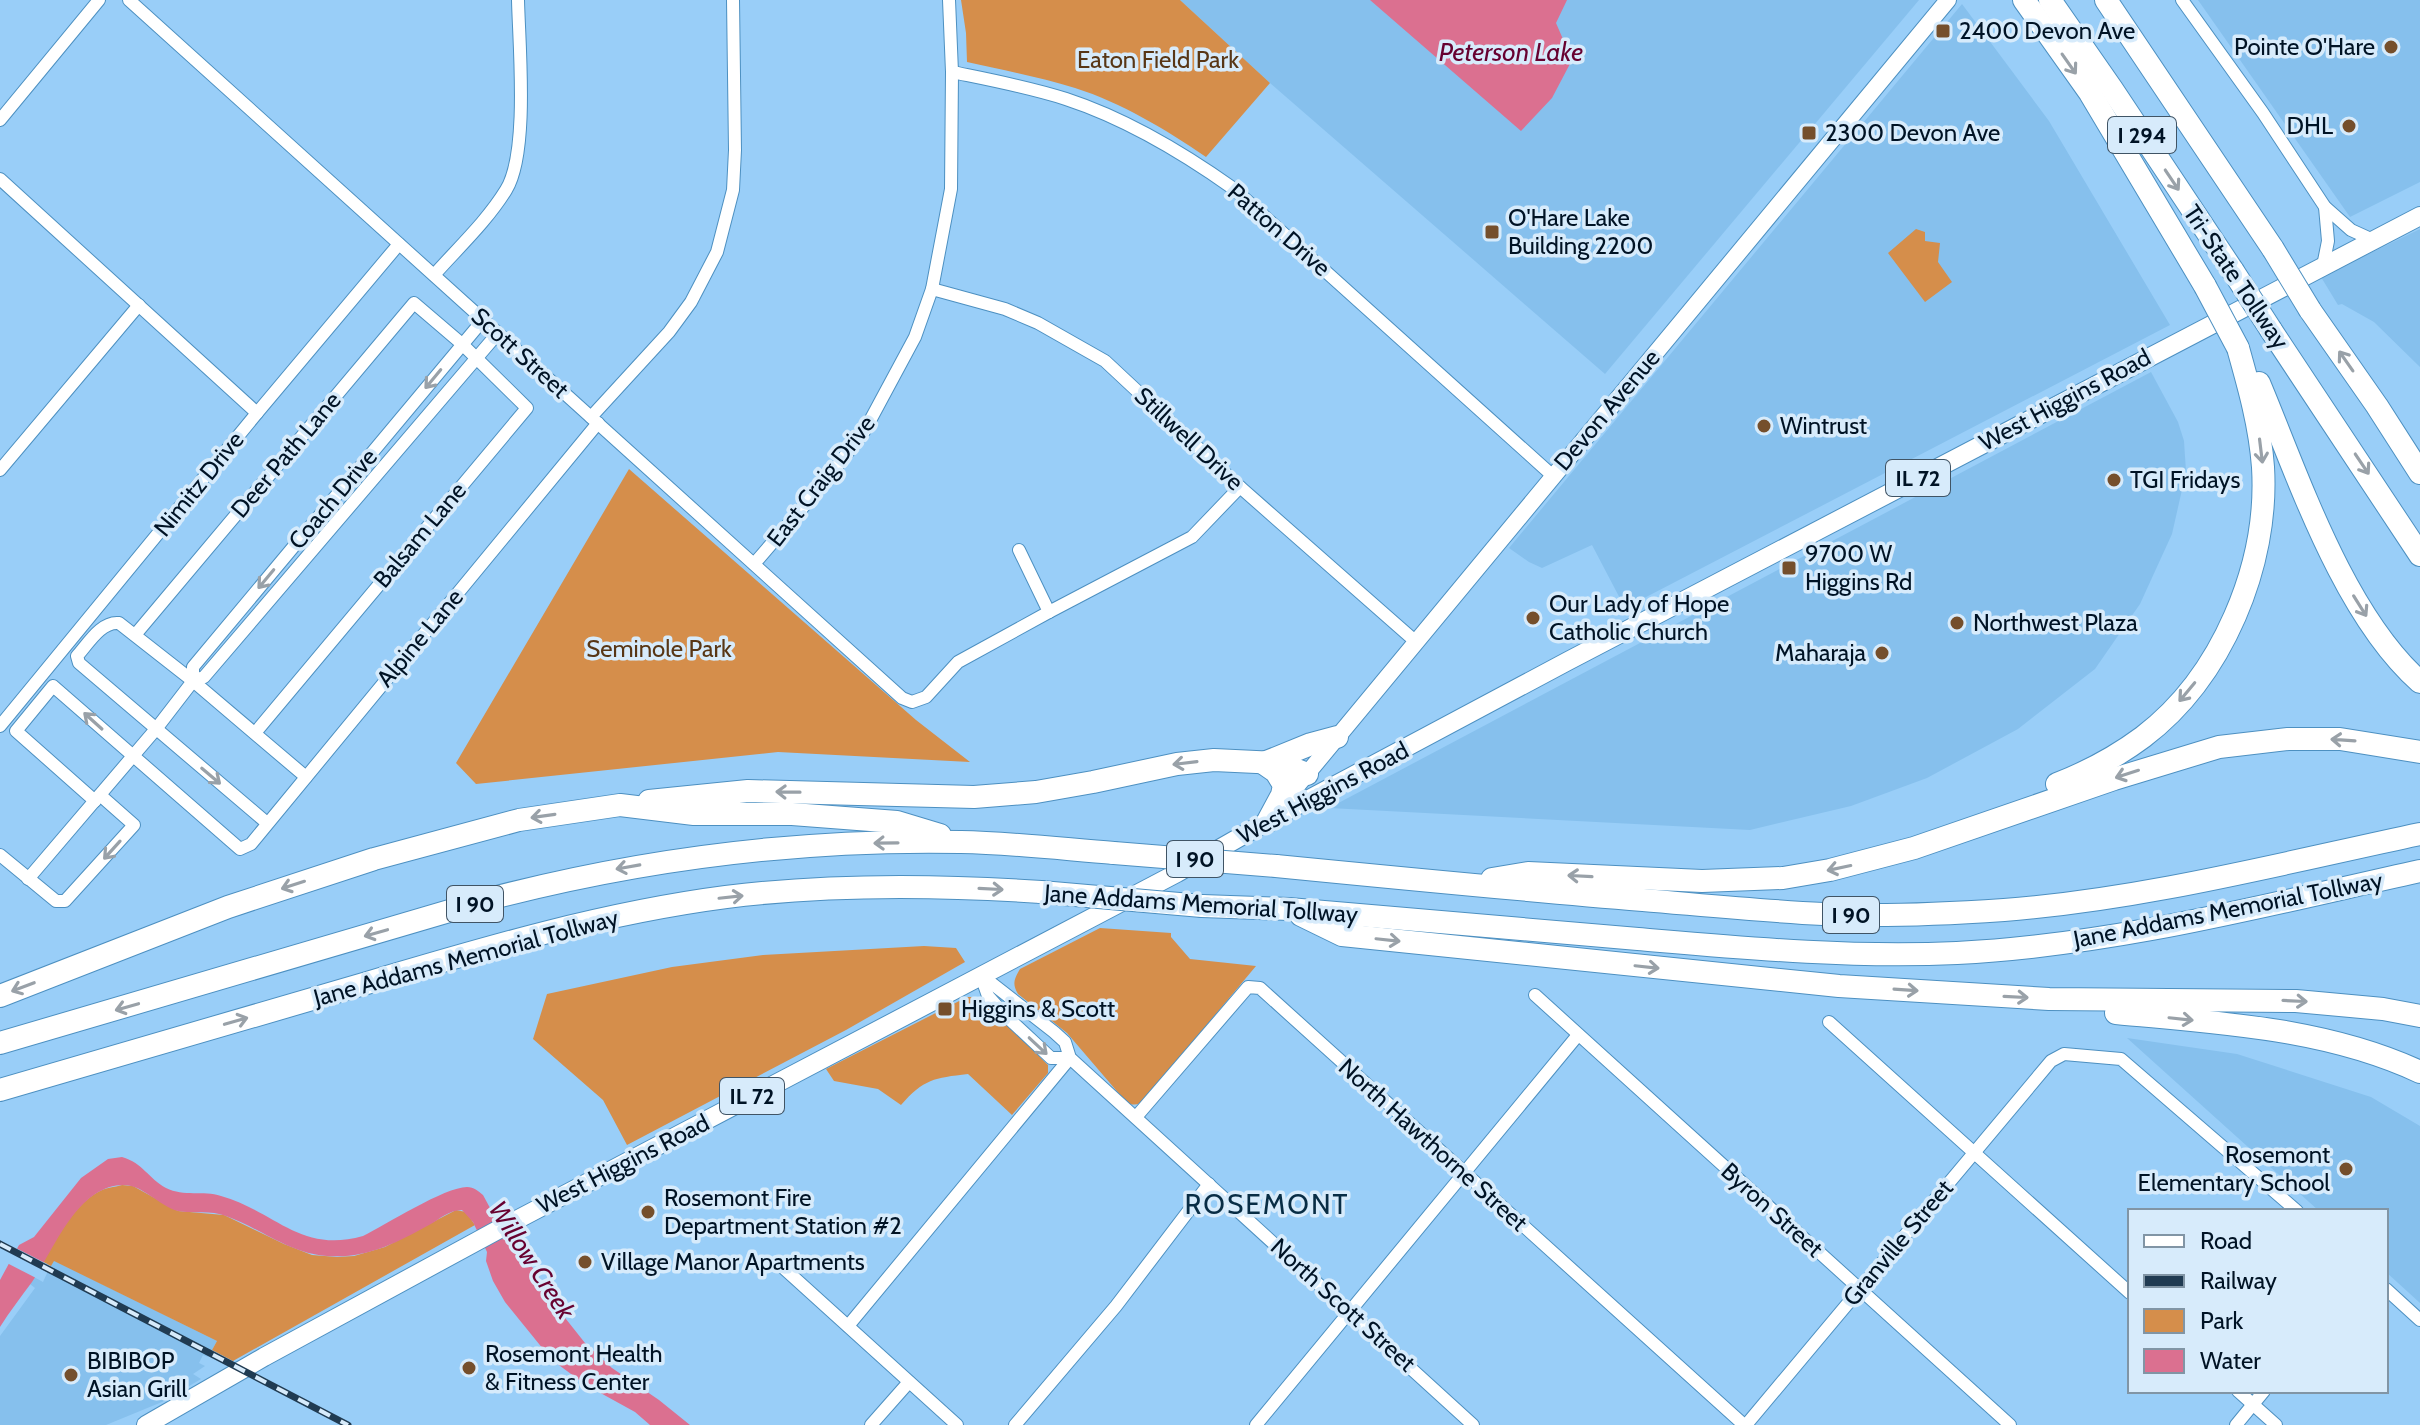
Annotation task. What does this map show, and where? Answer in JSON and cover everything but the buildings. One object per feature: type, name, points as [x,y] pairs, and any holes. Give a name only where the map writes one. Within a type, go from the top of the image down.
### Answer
[{"type":"highway","points":[[2024,0],[2090,93],[2257,379],[2347,584],[2371,624],[2420,682]]},
{"type":"highway","name":"Tri-State Tollway","points":[[2050,0],[2420,555]]},
{"type":"highway","name":"Tri-State Tollway","points":[[2106,0],[2420,473]]},
{"type":"highway","points":[[1914,848],[1958,824],[2084,773],[2116,755],[2145,735],[2173,709],[2217,651],[2248,582],[2258,544],[2263,503],[2263,468],[2257,422],[2238,348]]},
{"type":"highway","points":[[2377,406],[2420,444]]},
{"type":"highway","points":[[1263,763],[1337,737]]},
{"type":"highway","points":[[1462,884],[1528,873],[1702,881],[1783,878],[1830,870],[1914,848],[2201,751],[2288,739],[2340,739],[2420,752]]},
{"type":"highway","points":[[620,805],[748,791],[974,797],[1036,792],[1177,764],[1214,760],[1279,763],[1307,774]]},
{"type":"highway","points":[[1263,763],[1276,772],[1284,785],[1268,821]]},
{"type":"highway","name":"Jane Addams Memorial Tollway","points":[[0,996],[228,907],[374,859],[519,820],[620,805],[694,814],[792,814],[897,822],[964,842]]},
{"type":"highway","name":"Jane Addams Memorial Tollway","points":[[0,1043],[562,880],[634,866],[821,844],[964,842],[1276,866],[1826,915],[1932,913],[2071,902],[2152,890],[2420,834]]},
{"type":"highway","name":"Jane Addams Memorial Tollway","points":[[0,1090],[517,939],[658,908],[729,897],[834,889],[939,887],[1202,906],[1289,909],[1839,954],[1958,953],[2135,933],[2420,871]]},
{"type":"highway","points":[[1289,909],[1342,935],[1839,986],[2049,999],[2296,1001],[2383,1009],[2420,1016]]},
{"type":"highway","points":[[2049,999],[2088,1010],[2261,1027],[2325,1040],[2420,1072]]},
{"type":"main road","name":"Devon Avenue","points":[[1268,821],[1948,0]]},
{"type":"main road","name":"West Higgins Road","points":[[146,1425],[505,1226],[1177,873],[1330,787],[2420,216]]},
{"type":"main road","points":[[1307,774],[1330,787]]},
{"type":"street","points":[[0,120],[99,0]]},
{"type":"street","name":"Scott Street","points":[[129,0],[902,698],[912,702],[926,697],[958,662],[1049,612]]},
{"type":"street","points":[[434,275],[488,214],[507,189],[513,173],[521,104],[518,0]]},
{"type":"street","name":"Alpine Lane","points":[[133,756],[240,849],[251,844],[594,420],[669,332],[691,302],[717,252],[733,190],[733,0]]},
{"type":"street","name":"East Craig Drive","points":[[754,564],[865,430],[915,337],[932,289],[951,189],[949,0]]},
{"type":"street","points":[[2182,0],[2263,113],[2325,207],[2351,230],[2373,240]]},
{"type":"street","name":"Patton Drive","points":[[952,72],[1067,99],[1181,152],[1234,189],[1553,476]]},
{"type":"street","points":[[0,179],[257,413]]},
{"type":"street","points":[[2323,266],[2328,241],[2325,207]]},
{"type":"street","name":"Nimitz Drive","points":[[0,726],[399,244]]},
{"type":"street","name":"Stillwell Drive","points":[[932,289],[991,305],[1038,323],[1105,361],[1240,487],[1415,641]]},
{"type":"street","name":"Deer Path Lane","points":[[135,635],[414,303],[462,344]]},
{"type":"street","points":[[0,470],[139,305]]},
{"type":"street","name":"Coach Drive","points":[[193,681],[193,667],[483,320]]},
{"type":"street","name":"Coach Drive","points":[[28,879],[193,681],[204,677],[498,333]]},
{"type":"street","name":"Balsam Lane","points":[[255,733],[527,408],[462,344]]},
{"type":"street","points":[[1019,550],[1049,612],[1192,537],[1240,487]]},
{"type":"street","points":[[267,823],[77,660],[77,656],[105,625],[119,623],[306,777]]},
{"type":"street","points":[[0,855],[56,901],[65,901],[134,825],[16,731],[53,686],[133,756]]},
{"type":"street","name":"North Scott Street","points":[[981,975],[988,996],[1051,1058],[1070,1058]]},
{"type":"street","name":"North Scott Street","points":[[981,975],[1065,1042],[1070,1058],[1473,1425]]},
{"type":"street","name":"North Hawthorne Street","points":[[1136,1117],[1248,987],[1260,988],[1745,1425]]},
{"type":"street","name":"Byron Street","points":[[1535,995],[2010,1425]]},
{"type":"street","points":[[1829,1022],[2128,1291]]},
{"type":"street","points":[[1256,1425],[1578,1035]]},
{"type":"street","name":"Granville Street","points":[[1745,1425],[2051,1061],[2064,1054],[2121,1059],[2295,1209]]},
{"type":"street","points":[[848,1326],[1070,1058]]},
{"type":"street","points":[[1015,1425],[1116,1306],[1209,1184]]},
{"type":"street","points":[[778,1263],[957,1425]]},
{"type":"street","points":[[2388,1291],[2420,1320]]},
{"type":"street","points":[[871,1425],[909,1382]]},
{"type":"street","points":[[2240,1393],[2276,1425]]},
{"type":"street","points":[[2236,1425],[2262,1393]]},
{"type":"shaded area","points":[[1180,0],[1919,0],[1605,374],[1270,83]]},
{"type":"shaded area","points":[[2198,0],[2420,0],[2420,182],[2350,217]]},
{"type":"shaded area","points":[[1962,4],[2049,121],[2170,325],[1625,608],[1592,545],[1542,568],[1509,548]]},
{"type":"shaded area","points":[[2420,229],[2420,367],[2374,322],[2342,304],[2338,305],[2321,277]]},
{"type":"shaded area","points":[[2151,372],[2178,422],[2184,441],[2186,472],[2172,534],[2140,604],[2095,669],[2018,729],[1927,778],[1851,806],[1750,830],[1329,808]]},
{"type":"shaded area","name":"Rosemont Elementary School","points":[[2127,1038],[2237,1054],[2371,1097],[2420,1126],[2420,1303],[2388,1274],[2388,1209],[2317,1209]]},
{"type":"shaded area","points":[[53,1260],[217,1341],[208,1357],[203,1355],[199,1363],[205,1366],[193,1374],[201,1379],[162,1402],[106,1425],[0,1425],[0,1336],[35,1288],[30,1284],[34,1277],[43,1282]]},
{"type":"green space","name":"Eaton Field Park","points":[[961,0],[1180,0],[1270,83],[1206,157],[1110,101],[1048,80],[967,62]]},
{"type":"green space","points":[[1916,229],[1925,232],[1925,241],[1940,243],[1938,262],[1952,282],[1925,302],[1888,253]]},
{"type":"green space","name":"Seminole Park","points":[[629,469],[916,720],[970,762],[778,752],[476,784],[456,763]]},
{"type":"green space","points":[[1100,928],[1171,933],[1190,959],[1256,966],[1146,1098],[1136,1104],[1127,1103],[1067,1033],[1018,994],[1015,987],[1020,969]]},
{"type":"green space","points":[[924,946],[956,948],[965,962],[846,1030],[627,1145],[603,1100],[533,1039],[547,994],[672,967],[763,955]]},
{"type":"green space","points":[[967,997],[976,997],[985,1003],[1048,1065],[1048,1073],[1012,1115],[968,1074],[930,1081],[901,1105],[878,1089],[834,1081],[826,1069]]},
{"type":"green space","points":[[122,1185],[133,1186],[178,1211],[224,1215],[312,1255],[354,1256],[385,1247],[456,1210],[466,1212],[475,1225],[233,1361],[212,1350],[217,1341],[54,1261],[51,1266],[43,1262],[66,1223],[81,1205],[100,1191]]},
{"type":"water","name":"Peterson Lake","points":[[1370,0],[1567,0],[1556,23],[1572,60],[1552,98],[1521,131]]},
{"type":"water","points":[[122,1157],[135,1163],[166,1188],[221,1196],[305,1235],[322,1239],[363,1236],[445,1193],[474,1188],[483,1195],[508,1241],[524,1254],[562,1314],[585,1343],[612,1368],[690,1425],[650,1425],[635,1412],[586,1385],[552,1360],[505,1302],[493,1281],[486,1261],[487,1252],[473,1222],[462,1210],[449,1213],[380,1248],[354,1255],[327,1256],[300,1251],[220,1214],[178,1211],[131,1186],[107,1188],[80,1207],[0,1327],[0,1280],[19,1245],[34,1237],[81,1178],[108,1159]]},
{"type":"pier","points":[[14,1247],[47,1264],[38,1279],[5,1262]]},
{"type":"railway","points":[[0,1244],[348,1425]]},
{"type":"place","name":"2400 Devon Ave","points":[[1943,31]]},
{"type":"place","name":"Pointe O'Hare","points":[[2391,47]]},
{"type":"place","name":"DHL","points":[[2349,126]]},
{"type":"place","name":"2300 Devon Ave","points":[[1809,133]]},
{"type":"place","name":"O'Hare Lake Building 2200","points":[[1492,232]]},
{"type":"place","name":"Wintrust","points":[[1764,426]]},
{"type":"place","name":"TGI Fridays","points":[[2114,480]]},
{"type":"place","name":"9700 W Higgins Rd","points":[[1789,568]]},
{"type":"place","name":"Our Lady of Hope Catholic Church","points":[[1533,618]]},
{"type":"place","name":"Northwest Plaza","points":[[1957,623]]},
{"type":"place","name":"Maharaja","points":[[1882,653]]},
{"type":"place","name":"Higgins & Scott","points":[[945,1009]]},
{"type":"place","name":"Rosemont Elementary School","points":[[2346,1169]]},
{"type":"place","name":"Rosemont Fire Department Station #2","points":[[648,1212]]},
{"type":"place","name":"Village Manor Apartments","points":[[585,1262]]},
{"type":"place","name":"Rosemont Health & Fitness Center","points":[[469,1368]]},
{"type":"place","name":"BIBIBOP Asian Grill","points":[[71,1375]]},
{"type":"district","name":"ROSEMONT","points":[[1267,1204]]},
{"type":"water label","name":"Willow Creek","points":[[532,1260]]}]
